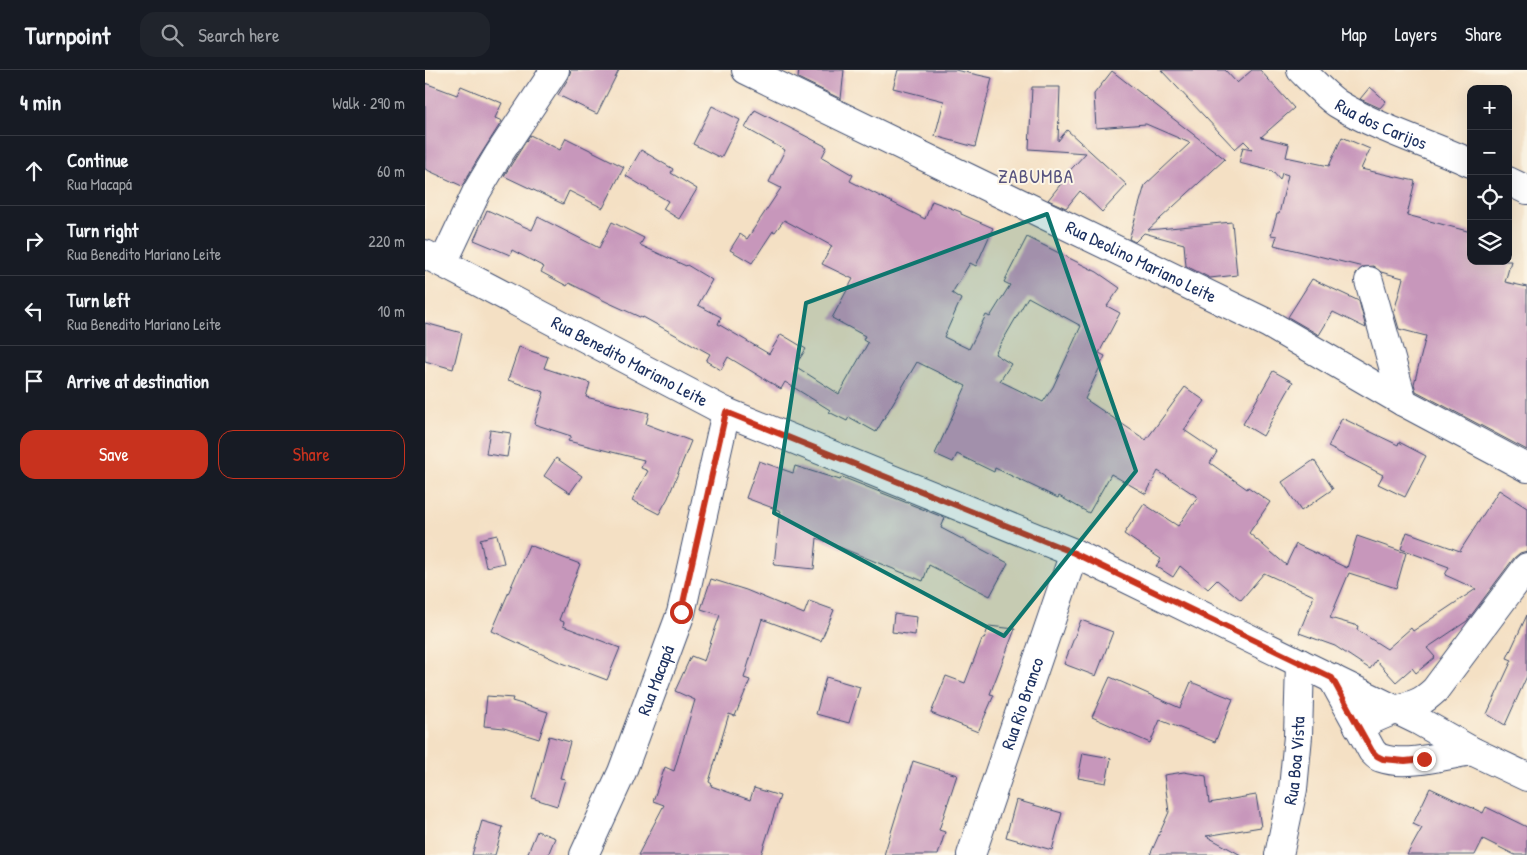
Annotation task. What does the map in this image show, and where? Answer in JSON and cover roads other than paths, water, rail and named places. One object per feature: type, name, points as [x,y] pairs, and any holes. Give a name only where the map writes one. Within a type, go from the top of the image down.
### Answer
[{"type":"street","points":[[434,259],[499,154],[555,70]]},
{"type":"street","name":"Rua Deolino Mariano Leite","points":[[746,70],[1269,324],[1403,402],[1527,468]]},
{"type":"street","name":"Rua dos Carijos","points":[[1301,70],[1337,103],[1379,124],[1467,161]]},
{"type":"street","points":[[1512,183],[1527,190]]},
{"type":"street","name":"Rua Benedito Mariano Leite","points":[[434,259],[726,412],[1074,553],[1419,721],[1472,751],[1527,777]]},
{"type":"street","points":[[1369,281],[1403,402]]},
{"type":"street","name":"Rua Macapá","points":[[584,855],[622,772],[681,612],[726,412]]},
{"type":"street","name":"Rua Rio Branco","points":[[971,855],[1074,553]]},
{"type":"street","points":[[1358,726],[1395,710],[1415,705],[1435,690],[1527,567]]},
{"type":"street","name":"Rua Boa Vista","points":[[1279,855],[1293,790],[1298,736],[1300,663]]},
{"type":"street","points":[[1332,678],[1372,751],[1377,756],[1383,759],[1405,761],[1472,751]]},
{"type":"street","points":[[1405,761],[1415,750],[1419,739],[1419,721]]},
{"type":"district","name":"ZABUMBA","points":[[1036,176]]}]
